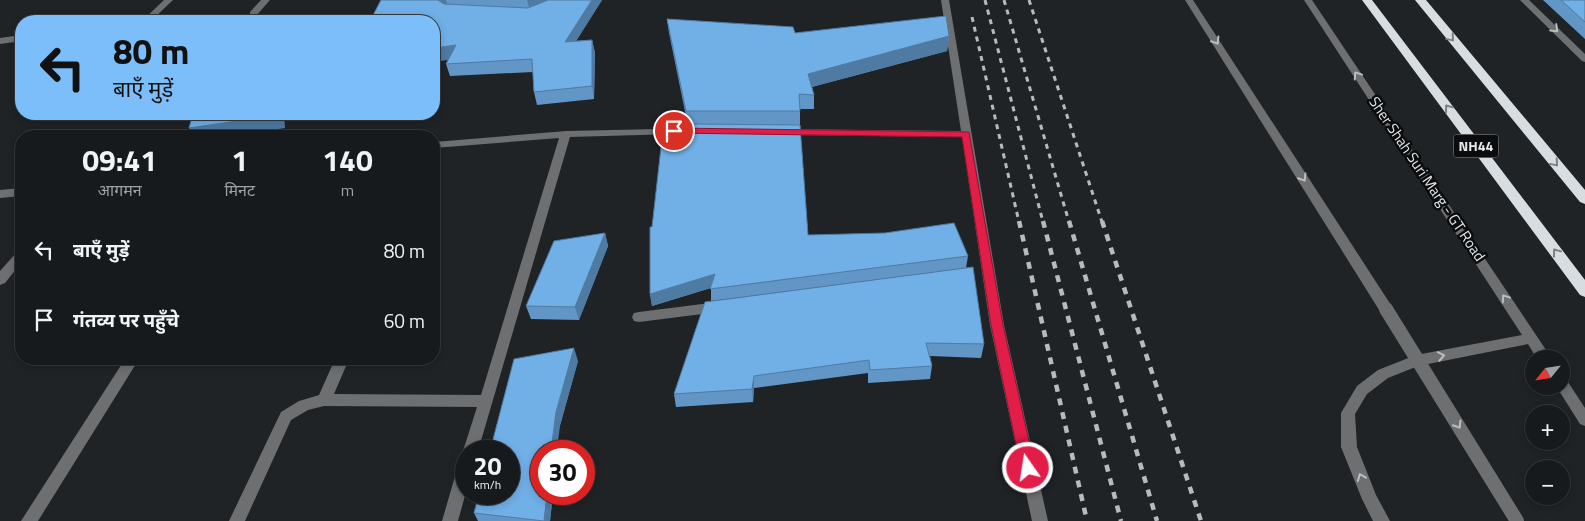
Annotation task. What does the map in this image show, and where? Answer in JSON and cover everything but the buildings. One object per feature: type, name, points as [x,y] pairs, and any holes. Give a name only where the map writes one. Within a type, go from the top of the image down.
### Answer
[{"type":"highway","name":"NH44","points":[[1367,0],[1585,291]]},
{"type":"highway","points":[[1420,0],[1585,199]]},
{"type":"street","points":[[153,15],[169,0]]},
{"type":"street","points":[[253,14],[266,0]]},
{"type":"street","points":[[945,0],[966,134],[983,273],[997,325],[1040,521]]},
{"type":"street","points":[[1190,0],[1381,301],[1517,521]]},
{"type":"street","name":"Sher Shah Suri Marg - GT Road","points":[[1308,0],[1540,350]]},
{"type":"street","points":[[1524,0],[1585,59]]},
{"type":"street","points":[[0,41],[15,39]]},
{"type":"street","points":[[440,147],[566,134],[713,132]]},
{"type":"street","points":[[771,132],[966,134]]},
{"type":"street","points":[[474,440],[566,134]]},
{"type":"street","points":[[0,194],[15,193]]},
{"type":"street","points":[[0,280],[15,262]]},
{"type":"street","points":[[639,317],[727,306]]},
{"type":"street","points":[[1382,521],[1370,499],[1349,447],[1348,413],[1362,390],[1383,374],[1416,361],[1532,338]]},
{"type":"street","points":[[29,521],[128,365]]},
{"type":"street","points":[[324,400],[339,365]]},
{"type":"street","points":[[1569,395],[1585,420]]},
{"type":"street","points":[[237,521],[286,416],[304,405],[324,400],[486,401]]},
{"type":"street","points":[[450,521],[455,504]]},
{"type":"railway","points":[[985,0],[1043,222]]},
{"type":"railway","points":[[1004,0],[1069,222]]},
{"type":"railway","points":[[1029,0],[1102,222]]},
{"type":"railway","points":[[972,17],[1019,222]]},
{"type":"railway","points":[[1019,221],[1087,521]]},
{"type":"railway","points":[[1043,221],[1121,521]]},
{"type":"railway","points":[[1069,221],[1157,521]]},
{"type":"railway","points":[[1102,221],[1201,521]]},
{"type":"route","points":[[674,131],[966,134],[997,325],[1028,468]]}]
